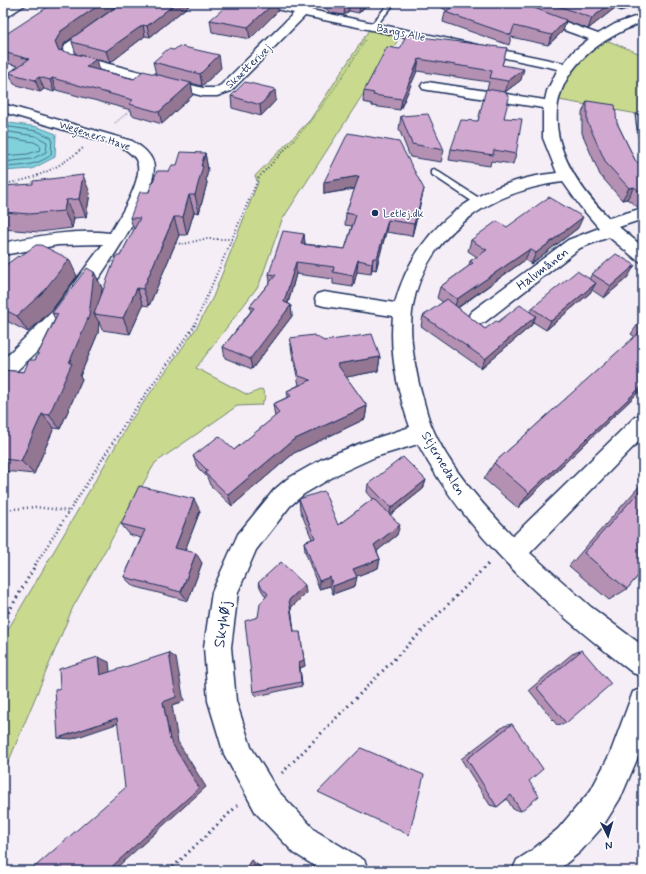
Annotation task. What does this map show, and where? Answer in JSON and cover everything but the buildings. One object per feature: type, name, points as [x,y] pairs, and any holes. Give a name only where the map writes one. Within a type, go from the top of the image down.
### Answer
[{"type":"street","points":[[3,15],[22,3]]},
{"type":"street","name":"Skætterivej","points":[[132,3],[70,47],[67,54],[68,57],[208,92],[217,92],[226,88],[307,7]]},
{"type":"street","name":"Bangs Alle","points":[[262,3],[307,7],[373,26],[565,67]]},
{"type":"street","points":[[526,12],[598,38]]},
{"type":"street","points":[[643,18],[617,28],[598,38],[580,52],[565,67],[556,86],[550,105],[550,123],[554,148],[568,177],[583,199],[609,227],[643,256]]},
{"type":"street","points":[[428,86],[550,105]]},
{"type":"street","name":"Wegeners Have","points":[[3,108],[127,144],[142,155],[146,171],[143,185],[137,200],[114,239],[60,316],[32,345],[3,371]]},
{"type":"street","name":"Stjernedalen","points":[[568,177],[542,179],[526,183],[479,202],[450,224],[429,249],[418,268],[403,311],[402,352],[409,386],[424,433],[442,465],[466,500],[513,553],[582,616],[643,663]]},
{"type":"street","name":"Halvmånen","points":[[478,317],[574,244],[609,227],[643,214]]},
{"type":"street","points":[[3,249],[61,238],[98,237],[114,239]]},
{"type":"street","points":[[324,299],[403,311]]},
{"type":"street","points":[[513,553],[643,423]]},
{"type":"street","name":"Skyhøj","points":[[353,871],[329,858],[290,827],[275,812],[248,774],[233,740],[222,705],[218,673],[217,642],[220,611],[233,568],[252,532],[271,509],[293,488],[319,473],[345,461],[401,438],[424,433]]},
{"type":"street","points":[[528,871],[545,861],[572,839],[597,807],[618,770],[643,702]]},
{"type":"lane","points":[[373,26],[392,3]]},
{"type":"lane","points":[[639,117],[643,137]]},
{"type":"lane","points":[[434,172],[479,202]]},
{"type":"path","points":[[3,622],[39,558],[126,422],[197,322],[259,177],[313,120],[336,88],[373,26]]},
{"type":"path","points":[[169,243],[184,244],[204,239],[233,239]]},
{"type":"path","points":[[3,510],[35,507],[69,511]]},
{"type":"path","points":[[169,871],[238,805],[261,793],[493,559],[513,553]]},
{"type":"green space","points":[[369,30],[400,37],[282,220],[259,285],[196,368],[248,395],[262,389],[266,397],[261,405],[237,406],[155,463],[73,607],[3,775],[3,638],[129,423],[197,327],[213,297],[258,182],[255,176],[310,120]]},
{"type":"green space","points":[[606,40],[643,55],[643,115],[559,100],[572,72],[583,59]]},
{"type":"water","points":[[3,122],[38,127],[56,134],[55,157],[32,169],[3,171]]},
{"type":"place","name":"Letlej.dk","points":[[375,213]]}]
